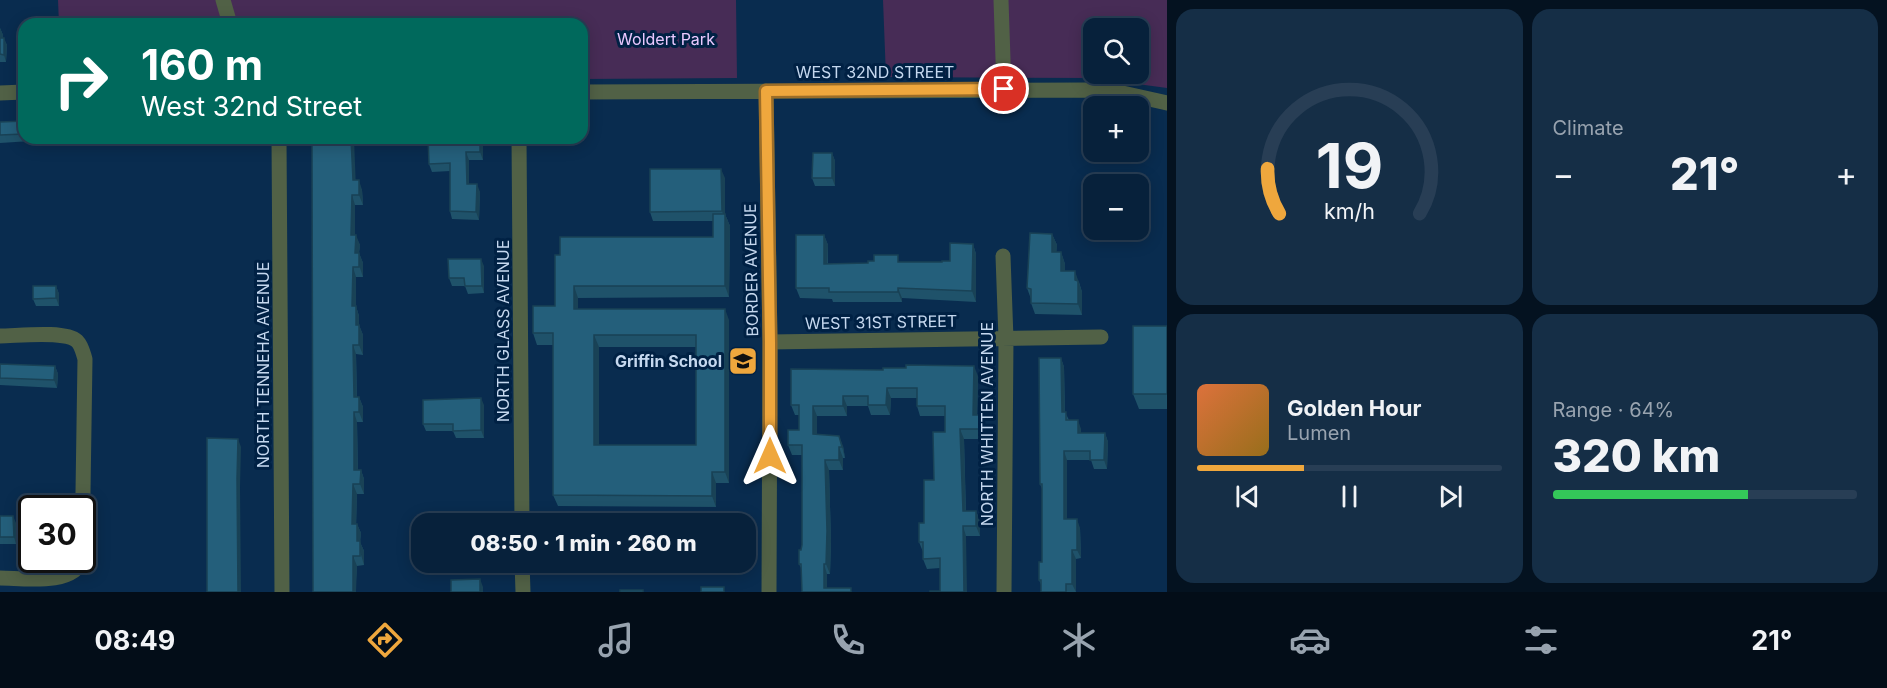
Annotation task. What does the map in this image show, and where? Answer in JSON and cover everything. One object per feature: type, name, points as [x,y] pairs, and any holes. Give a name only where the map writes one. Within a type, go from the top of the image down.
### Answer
[{"type":"street","points":[[223,0],[228,18]]},
{"type":"street","points":[[1001,0],[1004,89]]},
{"type":"street","name":"WEST 32ND STREET","points":[[588,92],[1102,90],[1167,103]]},
{"type":"street","name":"BORDER AVENUE","points":[[766,91],[770,342],[769,592]]},
{"type":"street","points":[[0,93],[18,92]]},
{"type":"street","name":"NORTH TENNEHA AVENUE","points":[[279,144],[282,592]]},
{"type":"street","name":"NORTH GLASS AVENUE","points":[[519,144],[522,513]]},
{"type":"street","name":"NORTH WHITTEN AVENUE","points":[[1003,256],[1006,339],[1005,592]]},
{"type":"street","points":[[0,336],[57,336],[68,337],[78,342],[85,359],[82,495]]},
{"type":"street","name":"WEST 31ST STREET","points":[[770,342],[1101,337]]},
{"type":"street","points":[[0,578],[58,578],[71,573]]},
{"type":"street","points":[[522,573],[523,592]]},
{"type":"green space","name":"Woldert Park","points":[[58,0],[736,0],[737,78],[588,79],[588,18],[59,18]]},
{"type":"green space","points":[[883,0],[1167,0],[1167,88],[1137,84],[1149,84],[1149,18],[1083,18],[1083,78],[886,77]]},
{"type":"building","points":[[0,38],[4,38],[4,55],[0,54]]},
{"type":"building","points":[[18,121],[18,134],[0,135],[0,122]]},
{"type":"building","points":[[312,144],[351,144],[353,180],[359,180],[359,195],[352,195],[351,235],[356,235],[355,253],[359,253],[359,267],[353,267],[352,306],[356,306],[356,325],[359,325],[359,345],[353,345],[354,397],[359,397],[359,412],[354,412],[354,470],[361,470],[360,484],[353,484],[352,524],[357,524],[360,556],[353,556],[353,592],[313,592]]},
{"type":"building","points":[[428,144],[480,144],[480,152],[466,152],[467,184],[477,184],[476,212],[450,211],[450,163],[429,164]]},
{"type":"building","points":[[813,153],[832,153],[832,178],[812,178]]},
{"type":"building","points":[[650,169],[721,169],[722,211],[650,212]]},
{"type":"building","points":[[713,214],[725,214],[725,286],[574,286],[574,309],[725,309],[725,472],[712,472],[712,496],[553,495],[553,333],[533,333],[533,306],[555,306],[555,255],[560,255],[560,237],[713,237]],"holes":[[[594,335],[696,335],[696,445],[594,445]]]},
{"type":"building","points":[[1030,233],[1052,234],[1052,252],[1061,252],[1061,271],[1075,271],[1075,280],[1078,281],[1078,304],[1031,303],[1031,289],[1027,288]]},
{"type":"building","points":[[796,235],[824,235],[824,264],[868,263],[868,261],[874,261],[874,255],[898,255],[898,262],[950,261],[950,243],[973,244],[972,291],[898,288],[898,292],[829,292],[829,288],[796,288]]},
{"type":"building","points":[[448,259],[481,259],[482,286],[465,286],[464,278],[449,278]]},
{"type":"building","points":[[33,286],[56,286],[56,298],[33,299]]},
{"type":"building","points":[[1133,326],[1167,326],[1167,394],[1133,394]]},
{"type":"building","points":[[1039,358],[1061,358],[1062,412],[1066,412],[1066,420],[1078,420],[1078,433],[1105,433],[1104,460],[1090,460],[1090,451],[1064,451],[1064,519],[1077,519],[1077,550],[1072,550],[1072,584],[1066,584],[1066,592],[1041,592],[1041,580],[1039,580],[1039,562],[1042,562],[1042,484],[1040,484]]},
{"type":"building","points":[[0,364],[55,366],[54,380],[0,378]]},
{"type":"building","points":[[906,365],[974,366],[973,415],[979,415],[979,429],[960,429],[963,511],[976,511],[976,526],[963,526],[964,592],[930,592],[940,591],[940,558],[923,559],[923,542],[919,542],[919,523],[924,523],[924,480],[934,480],[933,432],[945,432],[945,406],[917,406],[917,388],[887,388],[886,405],[868,405],[868,396],[843,396],[843,406],[813,406],[813,434],[839,436],[842,447],[839,447],[839,460],[825,460],[827,531],[824,588],[851,588],[851,592],[802,592],[799,550],[802,545],[802,445],[788,445],[788,430],[799,430],[799,405],[791,405],[791,369],[883,370],[883,368],[906,368]]},
{"type":"building","points":[[481,398],[481,430],[453,431],[453,424],[423,424],[423,400]]},
{"type":"building","points":[[207,438],[238,439],[238,592],[207,592]]},
{"type":"building","points":[[0,516],[13,516],[14,537],[0,537]]},
{"type":"building","points":[[480,579],[480,592],[451,592],[451,580]]},
{"type":"building","points":[[701,587],[724,587],[724,592],[701,592]]},
{"type":"building","points":[[620,590],[643,590],[643,592],[620,592]]},
{"type":"place","name":"Griffin School","points":[[743,361]]},
{"type":"route","points":[[770,456],[766,91],[1004,89]]}]
